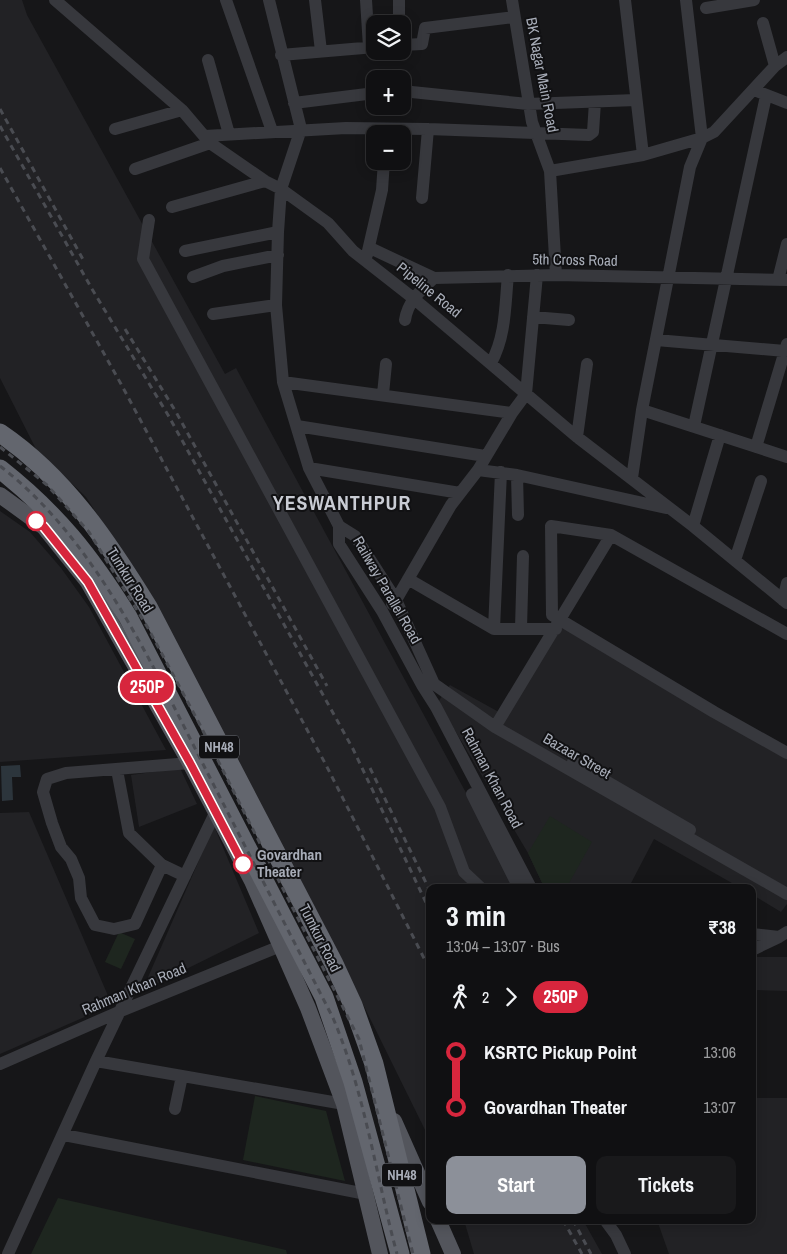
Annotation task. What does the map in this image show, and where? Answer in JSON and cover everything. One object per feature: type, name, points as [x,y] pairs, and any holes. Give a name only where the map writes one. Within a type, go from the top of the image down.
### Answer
[{"type":"highway","name":"Tumkur Road","points":[[0,433],[15,443],[74,499],[124,567],[148,608],[334,964],[365,1036],[383,1096],[421,1254]]},
{"type":"highway","name":"Tumkur Road","points":[[0,469],[51,524],[100,572],[128,617],[288,943],[324,997],[354,1082],[357,1124],[400,1254]]},
{"type":"main road","points":[[0,495],[51,524],[88,582],[190,763],[252,881],[288,943],[308,1008],[344,1104],[357,1124],[366,1194],[380,1254]]},
{"type":"main road","points":[[383,1096],[426,1193]]},
{"type":"main road","points":[[440,1224],[453,1254]]},
{"type":"street","name":"Pipeline Road","points":[[55,0],[182,110],[208,140],[328,223],[364,260],[413,298],[577,437],[693,526],[785,602]]},
{"type":"street","points":[[226,0],[272,131]]},
{"type":"street","points":[[269,0],[301,130]]},
{"type":"street","points":[[316,0],[321,51]]},
{"type":"street","points":[[366,0],[368,15]]},
{"type":"street","points":[[399,0],[399,15]]},
{"type":"street","name":"BK Nagar Main Road","points":[[512,0],[534,133],[550,171],[556,275]]},
{"type":"street","points":[[625,0],[643,155]]},
{"type":"street","points":[[632,478],[642,410],[690,167],[702,138],[686,0]]},
{"type":"street","points":[[706,8],[754,0]]},
{"type":"street","points":[[411,45],[422,44],[424,28],[514,17]]},
{"type":"street","points":[[763,23],[775,66]]},
{"type":"street","points":[[281,55],[366,47]]},
{"type":"street","points":[[550,171],[643,155],[702,138],[714,132],[775,66],[787,56]]},
{"type":"street","points":[[208,60],[229,134]]},
{"type":"street","points":[[754,90],[787,103]]},
{"type":"street","points":[[411,92],[528,104],[636,100]]},
{"type":"street","points":[[294,103],[366,94]]},
{"type":"street","points":[[694,426],[766,96]]},
{"type":"street","points":[[411,129],[428,128],[589,135],[593,132],[595,102]]},
{"type":"street","points":[[115,130],[182,110]]},
{"type":"street","points":[[422,198],[428,128]]},
{"type":"street","points":[[135,169],[208,140],[229,134],[301,130],[366,131]]},
{"type":"street","name":"Railway Parallel Road","points":[[301,130],[281,189],[276,305],[283,382],[309,468],[339,526],[339,544],[382,611],[422,685]]},
{"type":"street","points":[[364,260],[370,248],[382,190],[383,170]]},
{"type":"street","points":[[172,207],[265,181]]},
{"type":"street","points":[[150,220],[143,259],[440,807],[464,872],[477,884]]},
{"type":"street","points":[[185,250],[278,232]]},
{"type":"street","points":[[782,280],[787,244]]},
{"type":"street","name":"5th Cross Road","points":[[370,248],[434,278],[556,275],[668,279],[782,280]]},
{"type":"street","points":[[193,277],[223,266],[278,255]]},
{"type":"street","points":[[491,363],[500,348],[508,275]]},
{"type":"street","points":[[382,611],[396,600],[460,493],[478,470],[512,413],[526,394],[537,275]]},
{"type":"street","points":[[404,320],[406,308],[413,298],[434,278]]},
{"type":"street","points":[[214,314],[276,305]]},
{"type":"street","points":[[533,317],[569,320]]},
{"type":"street","points":[[656,340],[712,345],[786,347],[756,447]]},
{"type":"street","points":[[383,394],[386,364]]},
{"type":"street","points":[[577,437],[587,364]]},
{"type":"street","points":[[283,382],[383,394],[512,413]]},
{"type":"street","points":[[642,410],[787,457]]},
{"type":"street","points":[[297,426],[485,456]]},
{"type":"street","points":[[693,526],[720,435]]},
{"type":"street","points":[[309,468],[460,493]]},
{"type":"street","points":[[478,470],[517,475],[669,509]]},
{"type":"street","points":[[494,629],[501,472]]},
{"type":"street","points":[[517,475],[518,515]]},
{"type":"street","points":[[735,560],[761,481]]},
{"type":"street","name":"Bazaar Street","points":[[339,526],[355,536],[396,600],[443,702],[498,723],[787,894]]},
{"type":"street","points":[[787,634],[611,535],[551,526],[552,616],[559,624],[787,752]]},
{"type":"street","points":[[611,535],[498,723],[787,887]]},
{"type":"street","points":[[521,628],[523,556]]},
{"type":"street","points":[[408,579],[494,629],[559,624]]},
{"type":"street","points":[[785,602],[787,583]]},
{"type":"street","name":"Rahman Khan Road","points":[[422,685],[443,702],[536,884]]},
{"type":"street","points":[[517,884],[436,720],[443,702],[525,754],[781,898],[787,898]]},
{"type":"street","name":"Rahman Khan Road","points":[[443,702],[529,884]]},
{"type":"street","points":[[162,865],[135,924],[114,929],[96,925],[81,898],[79,878],[71,859],[61,847],[43,792],[47,779],[66,773],[190,763]]},
{"type":"street","points":[[117,770],[128,833],[162,865],[185,876]]},
{"type":"street","points":[[8,1254],[64,1135],[96,1061],[216,811]]},
{"type":"street","points":[[756,934],[783,935]]},
{"type":"street","points":[[756,942],[783,935]]},
{"type":"street","points":[[756,948],[783,935]]},
{"type":"street","name":"Rahman Khan Road","points":[[0,1064],[121,1011],[288,943]]},
{"type":"street","points":[[96,1061],[344,1104]]},
{"type":"street","points":[[175,1109],[182,1076]]},
{"type":"street","points":[[64,1135],[366,1194]]},
{"type":"street","points":[[608,1224],[616,1235],[625,1254]]},
{"type":"shaded area","points":[[0,0],[22,0],[27,15],[225,374],[236,368],[515,884],[426,884],[426,1132],[320,917],[139,579],[86,497],[36,449],[0,378]]},
{"type":"shaded area","points":[[0,511],[30,532],[61,568],[89,607],[166,750],[0,762]]},
{"type":"shaded area","points":[[560,626],[787,758],[787,904],[781,912],[756,897],[756,884],[734,884],[654,839],[631,884],[543,884],[528,853],[438,702],[450,685],[497,711],[504,719]]},
{"type":"shaded area","points":[[20,765],[21,777],[12,777],[13,800],[2,801],[1,766]]},
{"type":"shaded area","points":[[180,768],[197,804],[139,827],[131,775]]},
{"type":"shaded area","points":[[29,812],[112,1005],[0,1054],[0,813]]},
{"type":"shaded area","points":[[550,816],[592,842],[569,884],[543,884],[528,853]]},
{"type":"shaded area","points":[[214,826],[259,933],[142,991]]},
{"type":"shaded area","points":[[119,932],[135,939],[121,969],[105,962]]},
{"type":"shaded area","points":[[756,957],[787,957],[787,991],[756,990]]},
{"type":"shaded area","points":[[255,1096],[326,1111],[345,1181],[243,1160]]},
{"type":"shaded area","points":[[756,1098],[787,1098],[787,1254],[669,1254],[658,1224],[756,1224]]},
{"type":"shaded area","points":[[58,1198],[286,1250],[287,1254],[31,1254]]},
{"type":"shaded area","points":[[465,1224],[585,1224],[602,1254],[474,1254]]},
{"type":"railway","points":[[0,109],[85,263]]},
{"type":"railway","points":[[0,126],[92,289],[168,415],[353,749],[426,903]]},
{"type":"railway","points":[[0,168],[121,384],[326,765],[426,962]]},
{"type":"railway","points":[[125,329],[176,412],[327,686]]},
{"type":"railway","points":[[0,447],[47,485],[89,532],[148,628],[199,723],[359,1039],[413,1254]]},
{"type":"railway","points":[[0,466],[34,495],[64,529],[92,565],[117,604],[163,685],[333,1018],[344,1046],[362,1105],[397,1254]]},
{"type":"railway","points":[[370,768],[427,884]]},
{"type":"railway","points":[[565,1224],[582,1254]]},
{"type":"railway","points":[[575,1224],[591,1254]]},
{"type":"bus line","name":"250P","points":[[36,521],[44,527],[88,582],[190,763],[243,864]]},
{"type":"place","name":"Govardhan Theater","points":[[243,864]]},
{"type":"district","name":"YESWANTHPUR","points":[[342,503]]}]
